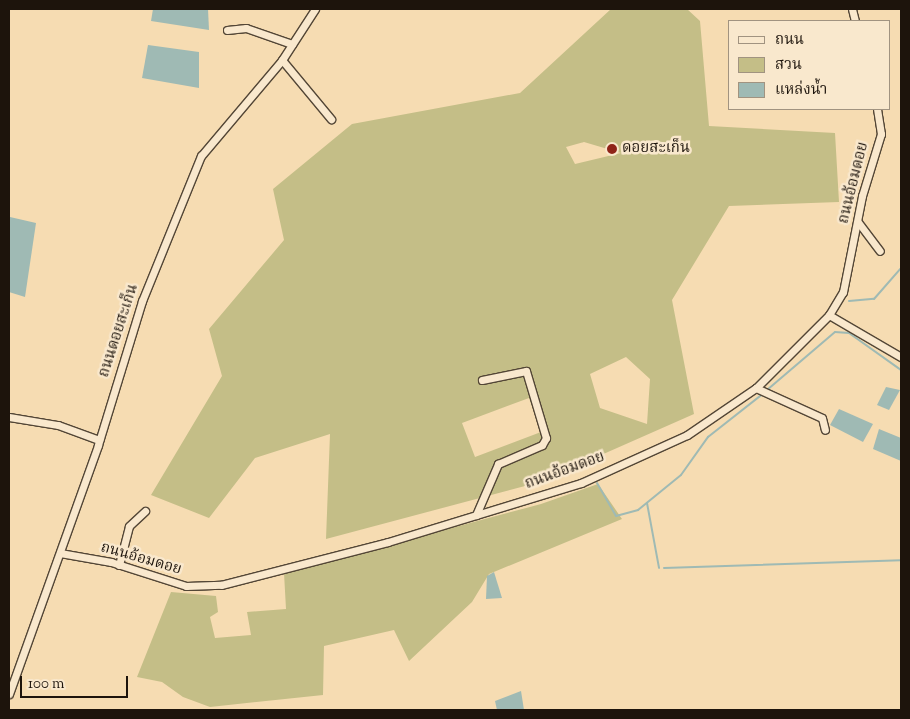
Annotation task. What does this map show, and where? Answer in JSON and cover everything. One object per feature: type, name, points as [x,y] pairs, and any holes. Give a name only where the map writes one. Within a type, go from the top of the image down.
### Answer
[{"type":"street","name":"ถนนดอยสะเก็น","points":[[9,694],[99,440],[142,301],[201,156],[282,60],[314,9]]},
{"type":"street","points":[[226,30],[246,28],[292,44]]},
{"type":"street","points":[[282,60],[331,119]]},
{"type":"street","name":"ถนนอ้อมดอย","points":[[60,553],[119,565],[186,586],[221,585],[476,515],[581,483],[687,436],[756,388],[829,315],[843,292],[858,222],[881,134],[877,110]]},
{"type":"street","points":[[858,222],[880,251]]},
{"type":"street","points":[[829,315],[901,357]]},
{"type":"street","points":[[894,352],[901,346]]},
{"type":"street","points":[[476,515],[498,464],[542,446],[546,438],[526,371],[482,380]]},
{"type":"street","points":[[756,388],[822,418],[825,430]]},
{"type":"street","points":[[9,418],[58,425],[99,440]]},
{"type":"street","points":[[119,565],[129,526],[145,511]]},
{"type":"green space","points":[[611,9],[687,9],[700,21],[709,126],[835,133],[839,202],[729,206],[672,300],[694,414],[540,482],[326,539],[330,434],[255,458],[209,518],[151,495],[222,376],[209,329],[284,240],[273,189],[352,124],[520,93]],"holes":[[[584,142],[621,153],[575,164],[566,147]],[[626,357],[650,379],[647,424],[600,408],[590,374]],[[529,398],[541,432],[475,457],[462,423]]]},
{"type":"green space","points":[[598,484],[622,519],[489,574],[472,602],[409,661],[394,630],[324,646],[323,695],[210,707],[183,697],[162,682],[137,677],[171,592],[216,596],[218,612],[210,617],[215,638],[251,635],[247,612],[286,609],[284,573],[541,504]]},
{"type":"water","points":[[153,9],[208,9],[209,30],[151,21]]},
{"type":"water","points":[[148,45],[199,52],[199,88],[142,78]]},
{"type":"water","points":[[10,217],[36,223],[25,297],[9,292]]},
{"type":"water","points":[[886,387],[900,390],[889,410],[877,405]]},
{"type":"water","points":[[839,409],[873,424],[863,442],[830,425]]},
{"type":"water","points":[[879,429],[901,438],[901,461],[873,449]]},
{"type":"water","points":[[494,572],[502,598],[486,599],[487,576]]},
{"type":"water","points":[[521,691],[524,710],[497,710],[495,701]]},
{"type":"waterway","points":[[849,301],[874,299],[901,268]]},
{"type":"waterway","points":[[767,390],[835,332],[849,333],[901,370]]},
{"type":"waterway","points":[[597,483],[616,516],[638,510],[681,475],[708,437],[764,393]]},
{"type":"waterway","points":[[647,503],[659,568]]},
{"type":"waterway","points":[[664,568],[901,560]]},
{"type":"place","name":"ดอยสะเก็น","points":[[612,149]]}]
